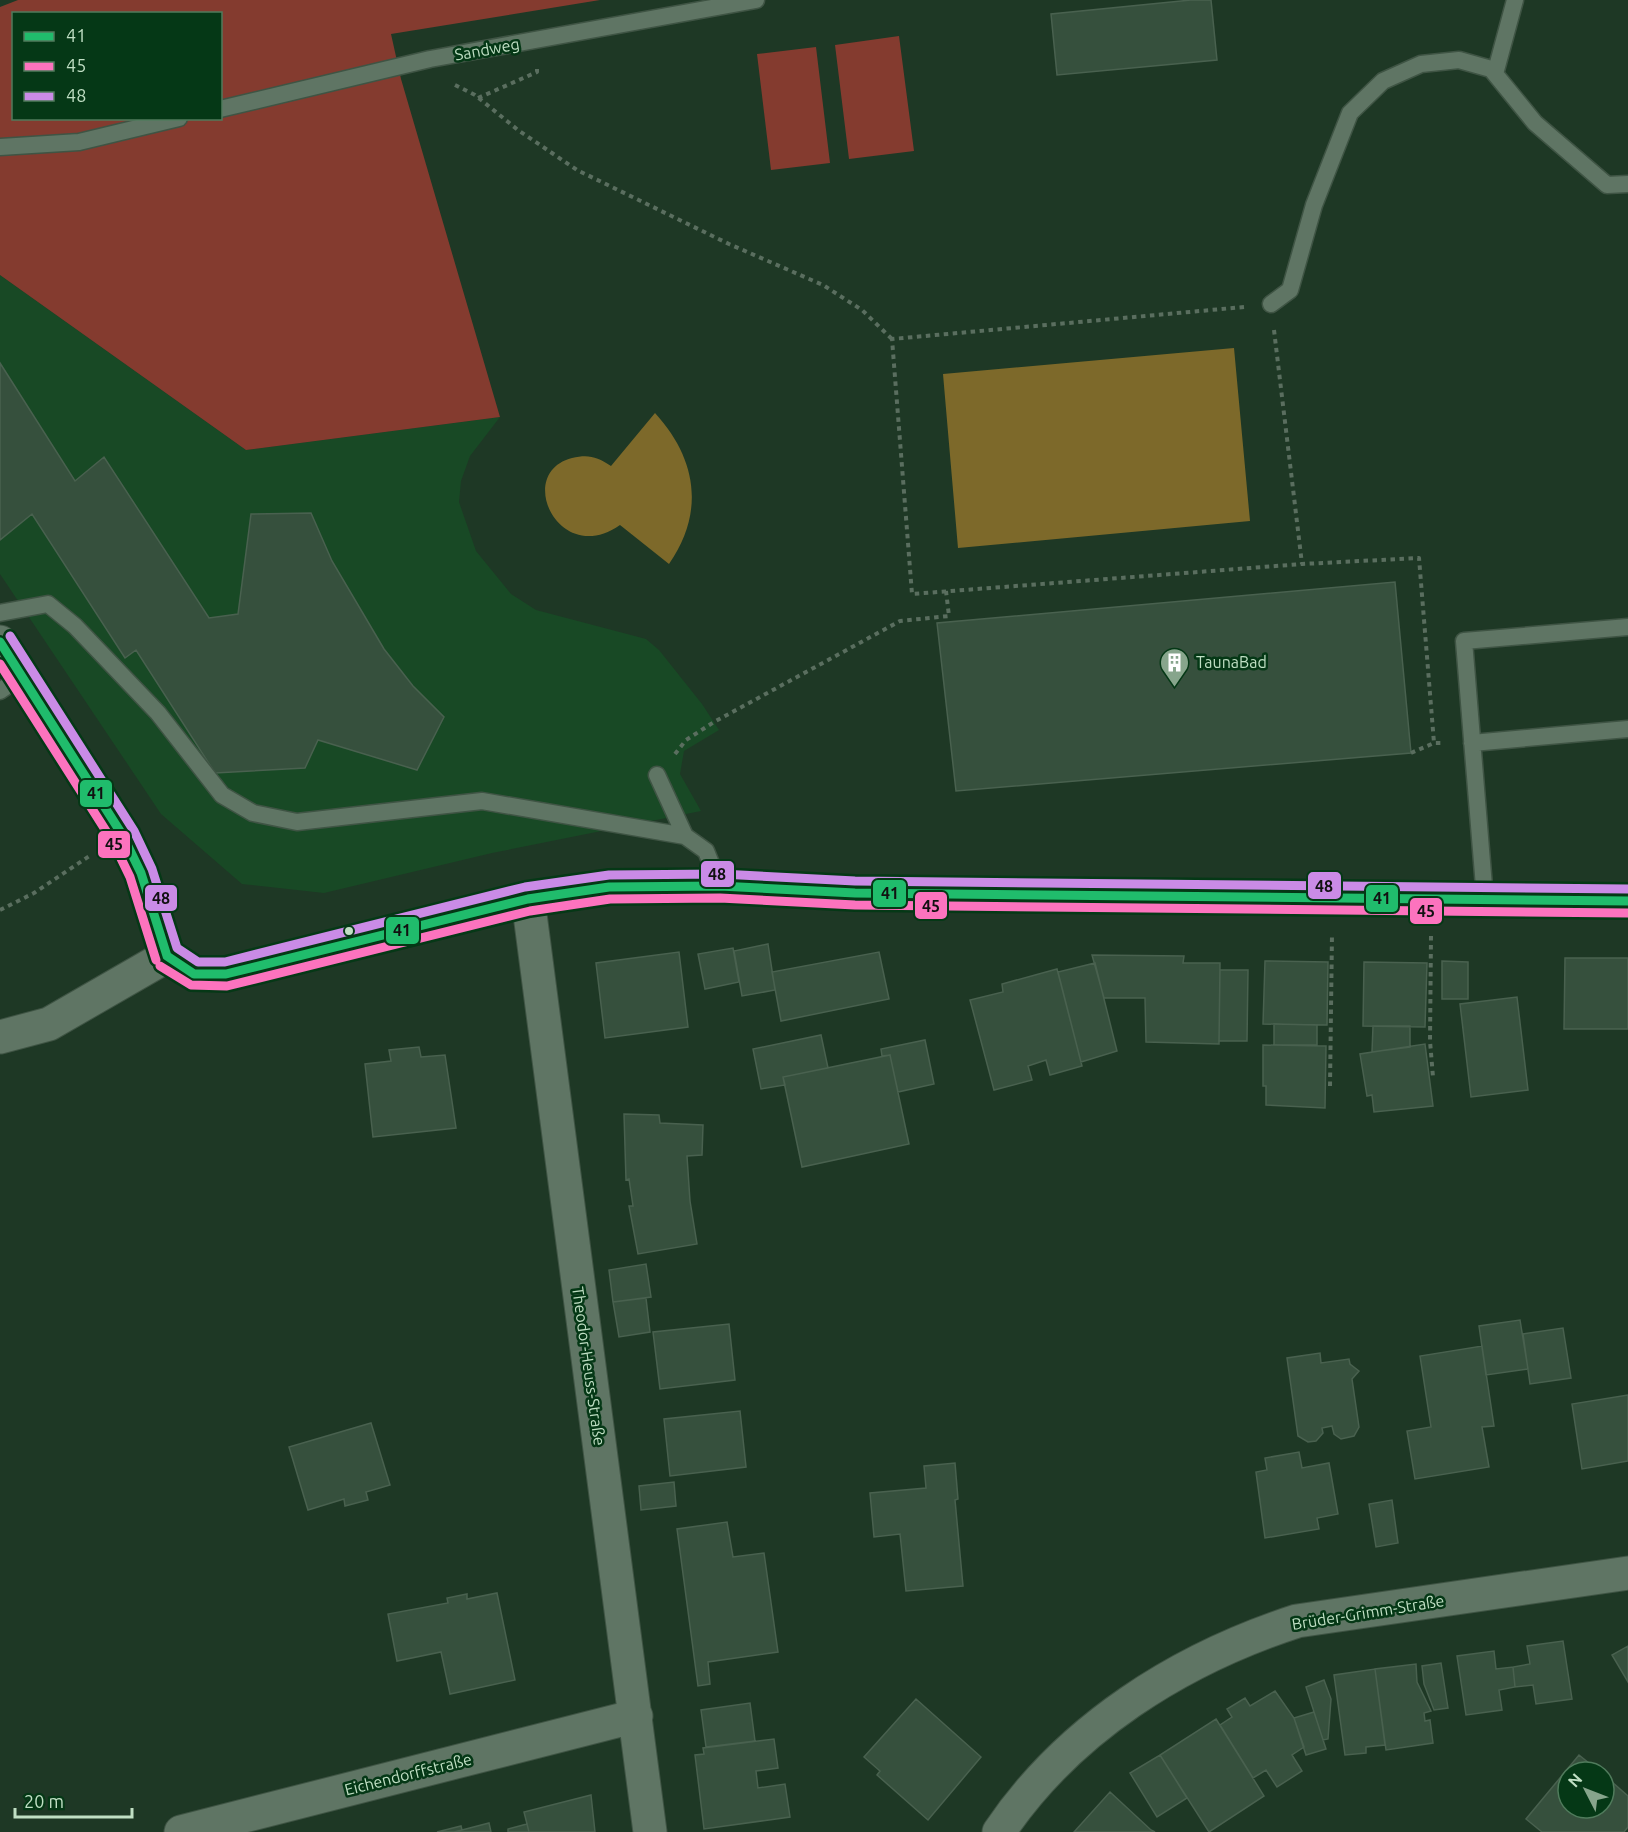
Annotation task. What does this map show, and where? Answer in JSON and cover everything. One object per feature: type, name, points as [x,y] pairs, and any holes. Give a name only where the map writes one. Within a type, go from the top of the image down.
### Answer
[{"type":"street","points":[[0,642],[11,684],[123,836],[141,873],[166,956],[194,974],[226,974],[528,899],[609,887],[720,886],[855,892],[1628,901]]},
{"type":"street","name":"Theodor-Heuss-Straße","points":[[528,899],[650,1832]]},
{"type":"street","points":[[0,1037],[49,1024],[166,956]]},
{"type":"street","name":"Brüder-Grimm-Straße","points":[[999,1832],[1042,1777],[1121,1708],[1200,1659],[1263,1632],[1297,1621],[1628,1573]]},
{"type":"street","name":"Eichendorffstraße","points":[[181,1832],[636,1716]]},
{"type":"lane","name":"Sandweg","points":[[222,109],[430,59],[756,0]]},
{"type":"lane","points":[[1495,74],[1515,0]]},
{"type":"lane","points":[[1271,304],[1290,290],[1314,205],[1350,113],[1383,81],[1421,64],[1459,60],[1491,69],[1535,123],[1607,185],[1628,184]]},
{"type":"lane","points":[[0,147],[79,142],[171,120]]},
{"type":"lane","points":[[0,613],[48,604],[75,626],[158,713],[222,795],[253,813],[297,822],[482,801],[686,836],[706,851],[720,886]]},
{"type":"lane","points":[[1485,899],[1464,642],[1628,627]]},
{"type":"lane","points":[[1472,743],[1628,729]]},
{"type":"lane","points":[[657,775],[686,836]]},
{"type":"path","points":[[478,98],[537,72],[534,40]]},
{"type":"path","points":[[430,59],[433,73],[478,98],[577,170],[729,244],[823,285],[862,310],[892,339],[912,594],[1302,564],[1419,558],[1434,743]]},
{"type":"path","points":[[892,339],[1271,304],[1302,564]]},
{"type":"path","points":[[657,775],[686,740],[714,722],[900,621],[949,616],[946,591]]},
{"type":"path","points":[[1426,643],[1432,642]]},
{"type":"path","points":[[1411,753],[1434,743],[1448,743]]},
{"type":"path","points":[[0,910],[34,894],[78,863],[123,836]]},
{"type":"path","points":[[1330,1086],[1333,898]]},
{"type":"path","points":[[1431,899],[1430,1041],[1433,1077]]},
{"type":"shaded area","points":[[18,0],[600,0],[391,34],[401,79],[500,417],[246,450],[0,275],[0,7]]},
{"type":"shaded area","points":[[899,36],[914,151],[849,159],[835,45]]},
{"type":"shaded area","points":[[816,47],[830,163],[771,170],[757,54]]},
{"type":"shaded area","points":[[0,275],[246,450],[500,417],[470,456],[461,481],[459,502],[476,551],[511,594],[536,610],[646,639],[659,650],[702,704],[719,730],[684,751],[680,774],[701,811],[492,853],[324,893],[242,884],[161,814],[0,574]]},
{"type":"shaded area","points":[[1234,348],[1250,521],[958,548],[943,374]]},
{"type":"shaded area","points":[[655,413],[680,449],[691,486],[688,525],[669,564],[620,525],[598,535],[579,535],[563,527],[551,513],[546,497],[546,481],[555,467],[572,458],[583,456],[597,458],[611,466]]},
{"type":"building","points":[[1211,0],[1217,60],[1057,75],[1051,14]]},
{"type":"building","points":[[0,363],[75,481],[104,457],[209,618],[238,614],[251,514],[311,513],[332,561],[384,649],[413,686],[444,717],[417,770],[318,740],[305,768],[215,773],[136,650],[125,658],[32,514],[0,540]]},
{"type":"building","name":"TaunaBad","points":[[1395,582],[1411,753],[956,791],[937,623]]},
{"type":"building","points":[[768,944],[775,990],[742,996],[734,951]]},
{"type":"building","points":[[733,948],[739,982],[705,989],[698,954]]},
{"type":"building","points":[[679,952],[688,1027],[605,1038],[596,963]]},
{"type":"building","points":[[879,952],[889,999],[781,1021],[772,972]]},
{"type":"building","points":[[1092,955],[1184,956],[1183,963],[1220,963],[1219,1044],[1146,1042],[1145,998],[1104,998]]},
{"type":"building","points":[[1565,958],[1628,958],[1628,1029],[1564,1029]]},
{"type":"building","points":[[1265,961],[1328,962],[1327,1025],[1263,1024]]},
{"type":"building","points":[[1442,961],[1468,962],[1468,999],[1442,999]]},
{"type":"building","points":[[1364,962],[1427,963],[1425,1027],[1363,1026]]},
{"type":"building","points":[[1095,963],[1117,1051],[1081,1062],[1058,972]]},
{"type":"building","points":[[1057,969],[1082,1066],[1050,1075],[1046,1060],[1028,1066],[1032,1080],[994,1090],[970,1000],[1003,992],[1002,984]]},
{"type":"building","points":[[1220,970],[1248,970],[1247,1041],[1219,1041]]},
{"type":"building","points":[[1517,997],[1528,1090],[1471,1097],[1460,1004]]},
{"type":"building","points":[[1274,1024],[1317,1025],[1317,1045],[1274,1045]]},
{"type":"building","points":[[1373,1026],[1410,1026],[1410,1047],[1372,1052]]},
{"type":"building","points":[[821,1035],[828,1068],[783,1077],[785,1085],[761,1089],[753,1049]]},
{"type":"building","points":[[925,1040],[934,1084],[898,1092],[890,1055],[882,1056],[881,1049]]},
{"type":"building","points":[[1425,1044],[1433,1106],[1374,1112],[1372,1095],[1367,1096],[1360,1054]]},
{"type":"building","points":[[1263,1045],[1326,1046],[1325,1108],[1266,1105],[1266,1086],[1263,1086]]},
{"type":"building","points":[[419,1047],[421,1057],[445,1055],[456,1128],[373,1137],[365,1064],[391,1061],[389,1050]]},
{"type":"building","points":[[890,1055],[909,1144],[802,1167],[783,1077]]},
{"type":"building","points":[[624,1114],[659,1115],[660,1123],[703,1125],[702,1155],[687,1156],[690,1201],[697,1244],[638,1254],[629,1206],[633,1206],[629,1179],[626,1180]]},
{"type":"building","points":[[646,1264],[651,1297],[613,1302],[609,1270]]},
{"type":"building","points":[[646,1298],[650,1332],[619,1337],[613,1302]]},
{"type":"building","points":[[1520,1320],[1528,1369],[1486,1375],[1479,1326]]},
{"type":"building","points":[[729,1324],[735,1380],[660,1389],[653,1332]]},
{"type":"building","points":[[1563,1328],[1571,1378],[1530,1384],[1523,1334]]},
{"type":"building","points":[[1482,1346],[1494,1426],[1482,1427],[1489,1467],[1415,1479],[1407,1431],[1431,1427],[1420,1356]]},
{"type":"building","points":[[1320,1353],[1321,1363],[1349,1359],[1350,1364],[1359,1371],[1352,1379],[1359,1427],[1354,1436],[1341,1439],[1334,1434],[1332,1426],[1322,1428],[1323,1433],[1316,1441],[1308,1442],[1298,1436],[1287,1358]]},
{"type":"building","points":[[1628,1395],[1628,1461],[1582,1469],[1572,1404]]},
{"type":"building","points":[[740,1411],[746,1467],[670,1476],[664,1419]]},
{"type":"building","points":[[371,1423],[390,1485],[366,1492],[368,1500],[345,1506],[344,1499],[308,1510],[289,1447]]},
{"type":"building","points":[[1299,1452],[1302,1468],[1329,1463],[1338,1514],[1317,1518],[1319,1529],[1265,1538],[1256,1472],[1267,1470],[1265,1458]]},
{"type":"building","points":[[955,1463],[958,1499],[955,1500],[963,1586],[906,1591],[900,1534],[874,1537],[870,1493],[926,1488],[924,1466]]},
{"type":"building","points":[[674,1482],[676,1506],[641,1510],[639,1486]]},
{"type":"building","points":[[1392,1500],[1398,1543],[1376,1547],[1369,1504]]},
{"type":"building","points":[[727,1522],[733,1557],[764,1553],[778,1652],[708,1662],[710,1684],[698,1686],[677,1529]]},
{"type":"building","points":[[497,1593],[515,1680],[450,1694],[441,1652],[397,1661],[388,1614],[448,1603],[447,1598],[467,1594],[467,1599]]},
{"type":"building","points":[[1563,1641],[1572,1699],[1536,1704],[1533,1685],[1515,1687],[1513,1667],[1530,1664],[1527,1646]]},
{"type":"building","points":[[1628,1646],[1628,1682],[1612,1655]]},
{"type":"building","points":[[1494,1651],[1496,1669],[1513,1667],[1515,1687],[1499,1690],[1502,1710],[1466,1715],[1457,1656]]},
{"type":"building","points":[[1441,1663],[1448,1708],[1434,1710],[1424,1684],[1422,1666]]},
{"type":"building","points":[[1416,1664],[1417,1682],[1431,1711],[1424,1713],[1425,1721],[1430,1720],[1433,1743],[1386,1750],[1375,1669]]},
{"type":"building","points":[[1375,1669],[1385,1745],[1366,1747],[1366,1753],[1345,1755],[1334,1675]]},
{"type":"building","points":[[1324,1680],[1331,1699],[1328,1739],[1323,1740],[1306,1687]]},
{"type":"building","points":[[1275,1691],[1294,1718],[1304,1747],[1292,1755],[1302,1771],[1277,1787],[1266,1770],[1253,1778],[1220,1725],[1232,1717],[1227,1709],[1245,1698],[1250,1706]]},
{"type":"building","points":[[916,1699],[981,1757],[928,1820],[877,1775],[880,1771],[864,1757]]},
{"type":"building","points":[[750,1703],[755,1741],[706,1747],[701,1710]]},
{"type":"building","points":[[1314,1712],[1326,1749],[1306,1755],[1294,1718]]},
{"type":"building","points":[[1216,1719],[1264,1796],[1209,1832],[1160,1755]]},
{"type":"building","points":[[774,1739],[778,1768],[756,1771],[758,1788],[785,1784],[790,1817],[704,1829],[695,1755],[704,1754],[703,1748]]},
{"type":"building","points":[[1160,1755],[1187,1798],[1157,1817],[1130,1773]]},
{"type":"building","points":[[1579,1755],[1585,1760],[1575,1760]]},
{"type":"building","points":[[1556,1783],[1556,1820],[1616,1820],[1616,1786],[1628,1796],[1628,1827],[1624,1832],[1542,1832],[1526,1819]]},
{"type":"building","points":[[1110,1792],[1151,1830],[1155,1832],[1074,1832]]},
{"type":"building","points":[[591,1795],[595,1832],[529,1832],[524,1812]]},
{"type":"building","points":[[489,1823],[491,1832],[454,1832],[462,1830]]},
{"type":"building","points":[[527,1824],[529,1832],[508,1832],[508,1829]]},
{"type":"building","points":[[461,1826],[462,1830],[437,1832]]},
{"type":"transit line","name":"48","points":[[10,636],[134,831],[152,869],[177,948],[198,962],[225,962],[525,887],[609,875],[721,874],[855,881],[1628,889]]},
{"type":"transit line","name":"41","points":[[0,642],[123,836],[141,873],[167,956]]},
{"type":"transit line","name":"45","points":[[0,664],[113,842],[130,877],[156,960]]},
{"type":"transit line","name":"41","points":[[167,956],[194,974],[226,974],[528,899],[609,887],[720,886],[855,893],[1628,901]]},
{"type":"transit line","name":"45","points":[[160,966],[191,985],[227,986],[530,911],[610,899],[720,898],[855,905],[1628,913]]},
{"type":"place","name":"TaunaBad","points":[[1175,688]]}]
